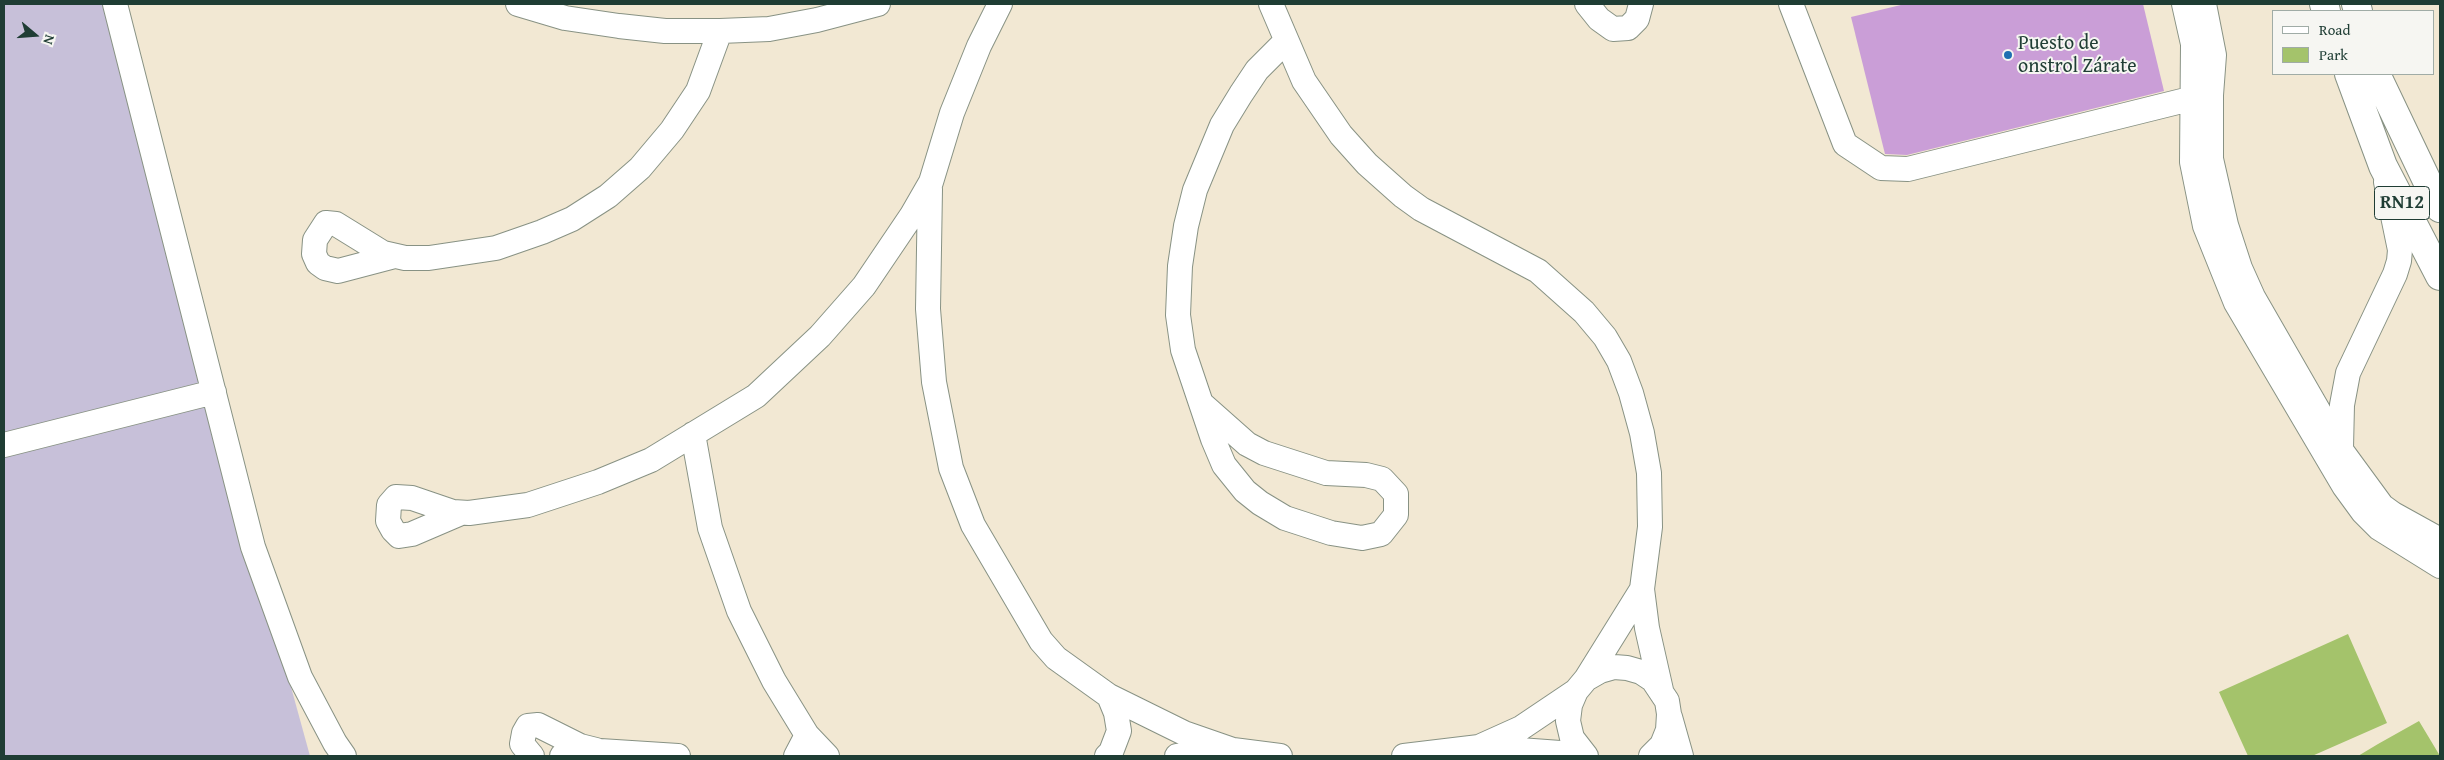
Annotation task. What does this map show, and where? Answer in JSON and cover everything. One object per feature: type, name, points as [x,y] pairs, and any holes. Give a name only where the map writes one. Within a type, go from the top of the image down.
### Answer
[{"type":"highway","name":"RN12","points":[[2348,75],[2383,166],[2440,276]]},
{"type":"highway","name":"RN12","points":[[2376,75],[2440,208]]},
{"type":"street","points":[[115,4],[253,547],[300,677],[344,756]]},
{"type":"street","points":[[518,4],[566,18],[665,31],[769,29],[817,20],[878,4]]},
{"type":"street","points":[[1000,4],[979,46],[952,113],[931,182],[928,309],[934,382],[951,468],[973,525],[1042,641],[1056,658],[1109,696],[1184,732],[1233,750],[1280,756]]},
{"type":"street","points":[[1271,4],[1304,81],[1341,135],[1374,170],[1421,209],[1538,271],[1584,312],[1605,338],[1619,361],[1631,392],[1642,433],[1649,473],[1650,527],[1642,589],[1647,628],[1661,690],[1681,756]]},
{"type":"street","points":[[1587,4],[1599,19],[1613,29],[1628,28],[1637,19],[1641,4]]},
{"type":"street","points":[[1791,4],[1845,144],[1881,168],[1908,169],[2201,96]]},
{"type":"street","points":[[2184,4],[2193,44],[2211,159],[2226,225],[2240,268],[2253,297],[2342,450],[2382,506],[2440,540]]},
{"type":"street","points":[[2204,4],[2214,43],[2201,96],[2194,171],[2205,226],[2225,279],[2236,303],[2344,486],[2363,512],[2379,528],[2440,566]]},
{"type":"street","points":[[395,256],[429,258],[496,248],[572,219],[608,196],[640,168],[672,130],[698,91],[720,31]]},
{"type":"street","points":[[1203,405],[1247,444],[1264,453],[1326,473],[1366,475],[1382,479],[1396,494],[1396,515],[1381,534],[1362,538],[1331,533],[1285,518],[1246,491],[1224,464],[1213,439],[1183,350],[1178,315],[1180,266],[1186,226],[1195,190],[1222,125],[1257,70],[1286,41]]},
{"type":"street","points":[[2344,486],[2342,406],[2348,373],[2396,274],[2400,250],[2383,166]]},
{"type":"street","points":[[461,513],[528,505],[598,482],[652,460],[756,396],[820,336],[864,286],[931,182]]},
{"type":"street","points":[[897,237],[915,241],[928,248]]},
{"type":"street","points":[[4,445],[214,392]]},
{"type":"street","points":[[694,434],[710,528],[739,611],[774,682],[807,735],[827,756]]},
{"type":"street","points":[[1586,756],[1572,738],[1568,721],[1570,705],[1642,589]]},
{"type":"street","points":[[1479,747],[1521,728],[1600,671],[1627,668],[1641,672],[1653,680],[1661,690]]},
{"type":"street","points":[[1107,756],[1111,752],[1118,731],[1116,713],[1109,696]]},
{"type":"street","points":[[1651,756],[1662,745],[1668,730],[1669,714]]},
{"type":"street","points":[[532,756],[522,744],[524,733],[528,726],[538,725],[580,746],[600,751],[678,756]]},
{"type":"street","points":[[796,756],[807,735]]},
{"type":"street","points":[[1404,756],[1479,747],[1560,753],[1573,756]]},
{"type":"street","points":[[1177,756],[1233,750]]},
{"type":"street","points":[[562,756],[600,751]]},
{"type":"shaded area","points":[[4,4],[103,4],[310,756],[4,756]]},
{"type":"green space","points":[[2348,634],[2387,723],[2312,756],[2248,756],[2219,692]]},
{"type":"green space","points":[[2419,721],[2440,756],[2358,756],[2378,744]]},
{"type":"building","name":"Puesto de onstrol Zárate","points":[[1905,4],[2143,4],[2164,91],[1907,155],[1885,154],[1851,17]]},
{"type":"place","name":"Puesto de onstrol Zárate","points":[[2008,55]]}]
